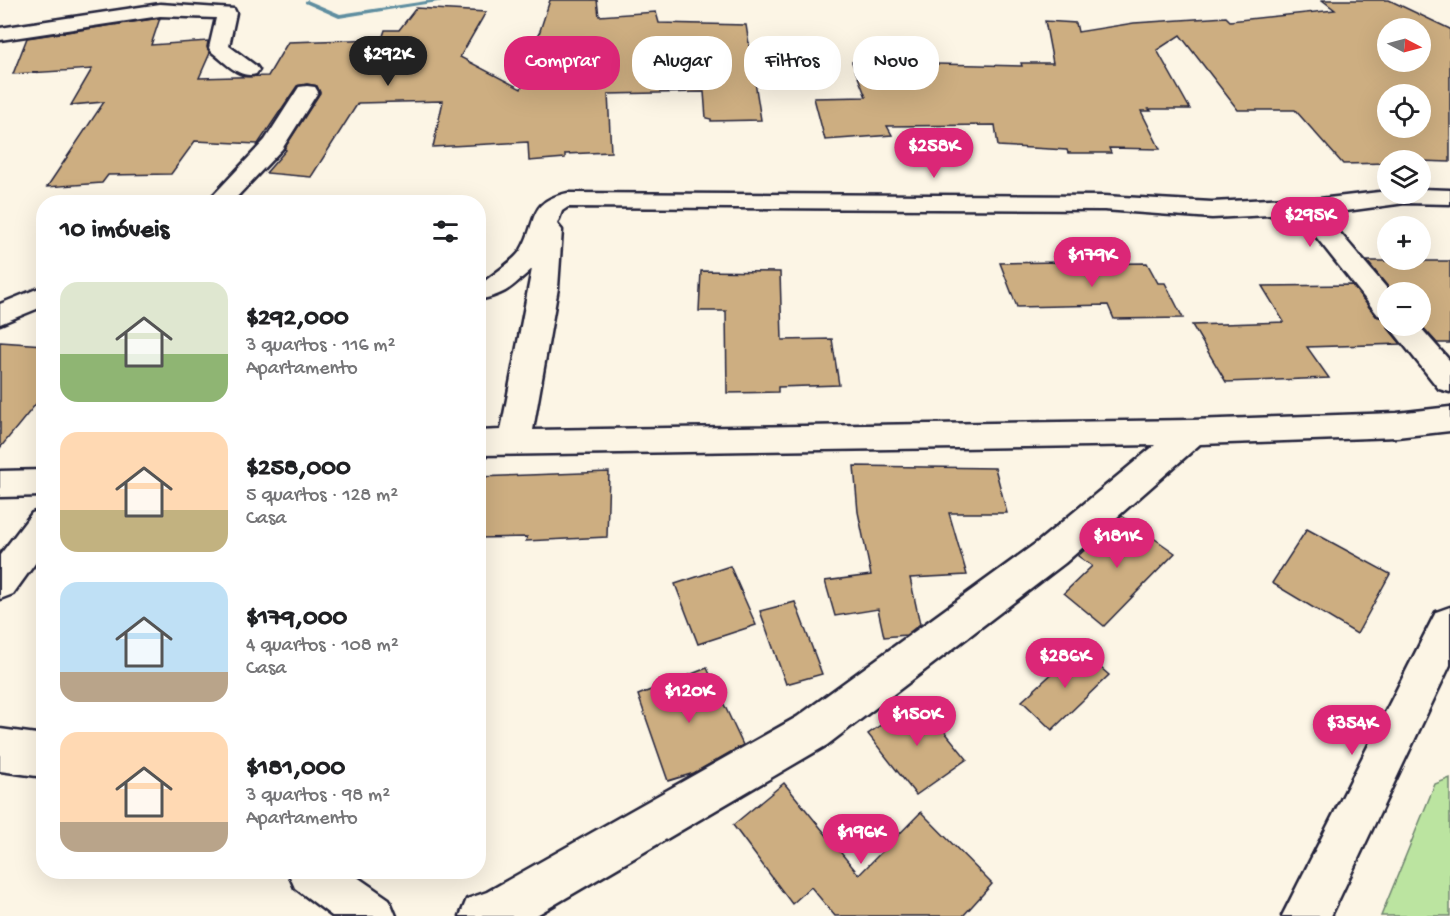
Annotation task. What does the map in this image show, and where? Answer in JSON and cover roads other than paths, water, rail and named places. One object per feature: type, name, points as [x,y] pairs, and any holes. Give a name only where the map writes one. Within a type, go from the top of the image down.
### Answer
[{"type":"street","points":[[0,34],[160,9],[227,13],[219,48],[249,70]]},
{"type":"street","points":[[226,195],[274,144],[307,92]]},
{"type":"street","points":[[486,290],[494,288],[532,255],[551,207],[568,200],[1104,203],[1212,210],[1289,206],[1302,209],[1405,196],[1450,197]]},
{"type":"street","points":[[515,442],[544,288],[551,207]]},
{"type":"street","points":[[1302,209],[1315,219],[1377,295]]},
{"type":"street","points":[[0,315],[36,299]]},
{"type":"street","points":[[1411,336],[1450,381]]},
{"type":"street","points":[[486,443],[1192,432],[1397,425],[1450,418]]},
{"type":"street","points":[[484,916],[495,913],[812,731],[1052,552],[1192,432]]},
{"type":"street","points":[[0,484],[36,483]]},
{"type":"street","points":[[0,583],[36,534]]},
{"type":"street","points":[[1306,916],[1450,624]]},
{"type":"street","points":[[0,750],[36,755]]},
{"type":"street","points":[[321,879],[372,916]]},
{"type":"waterway","points":[[307,2],[339,16],[447,0]]}]
